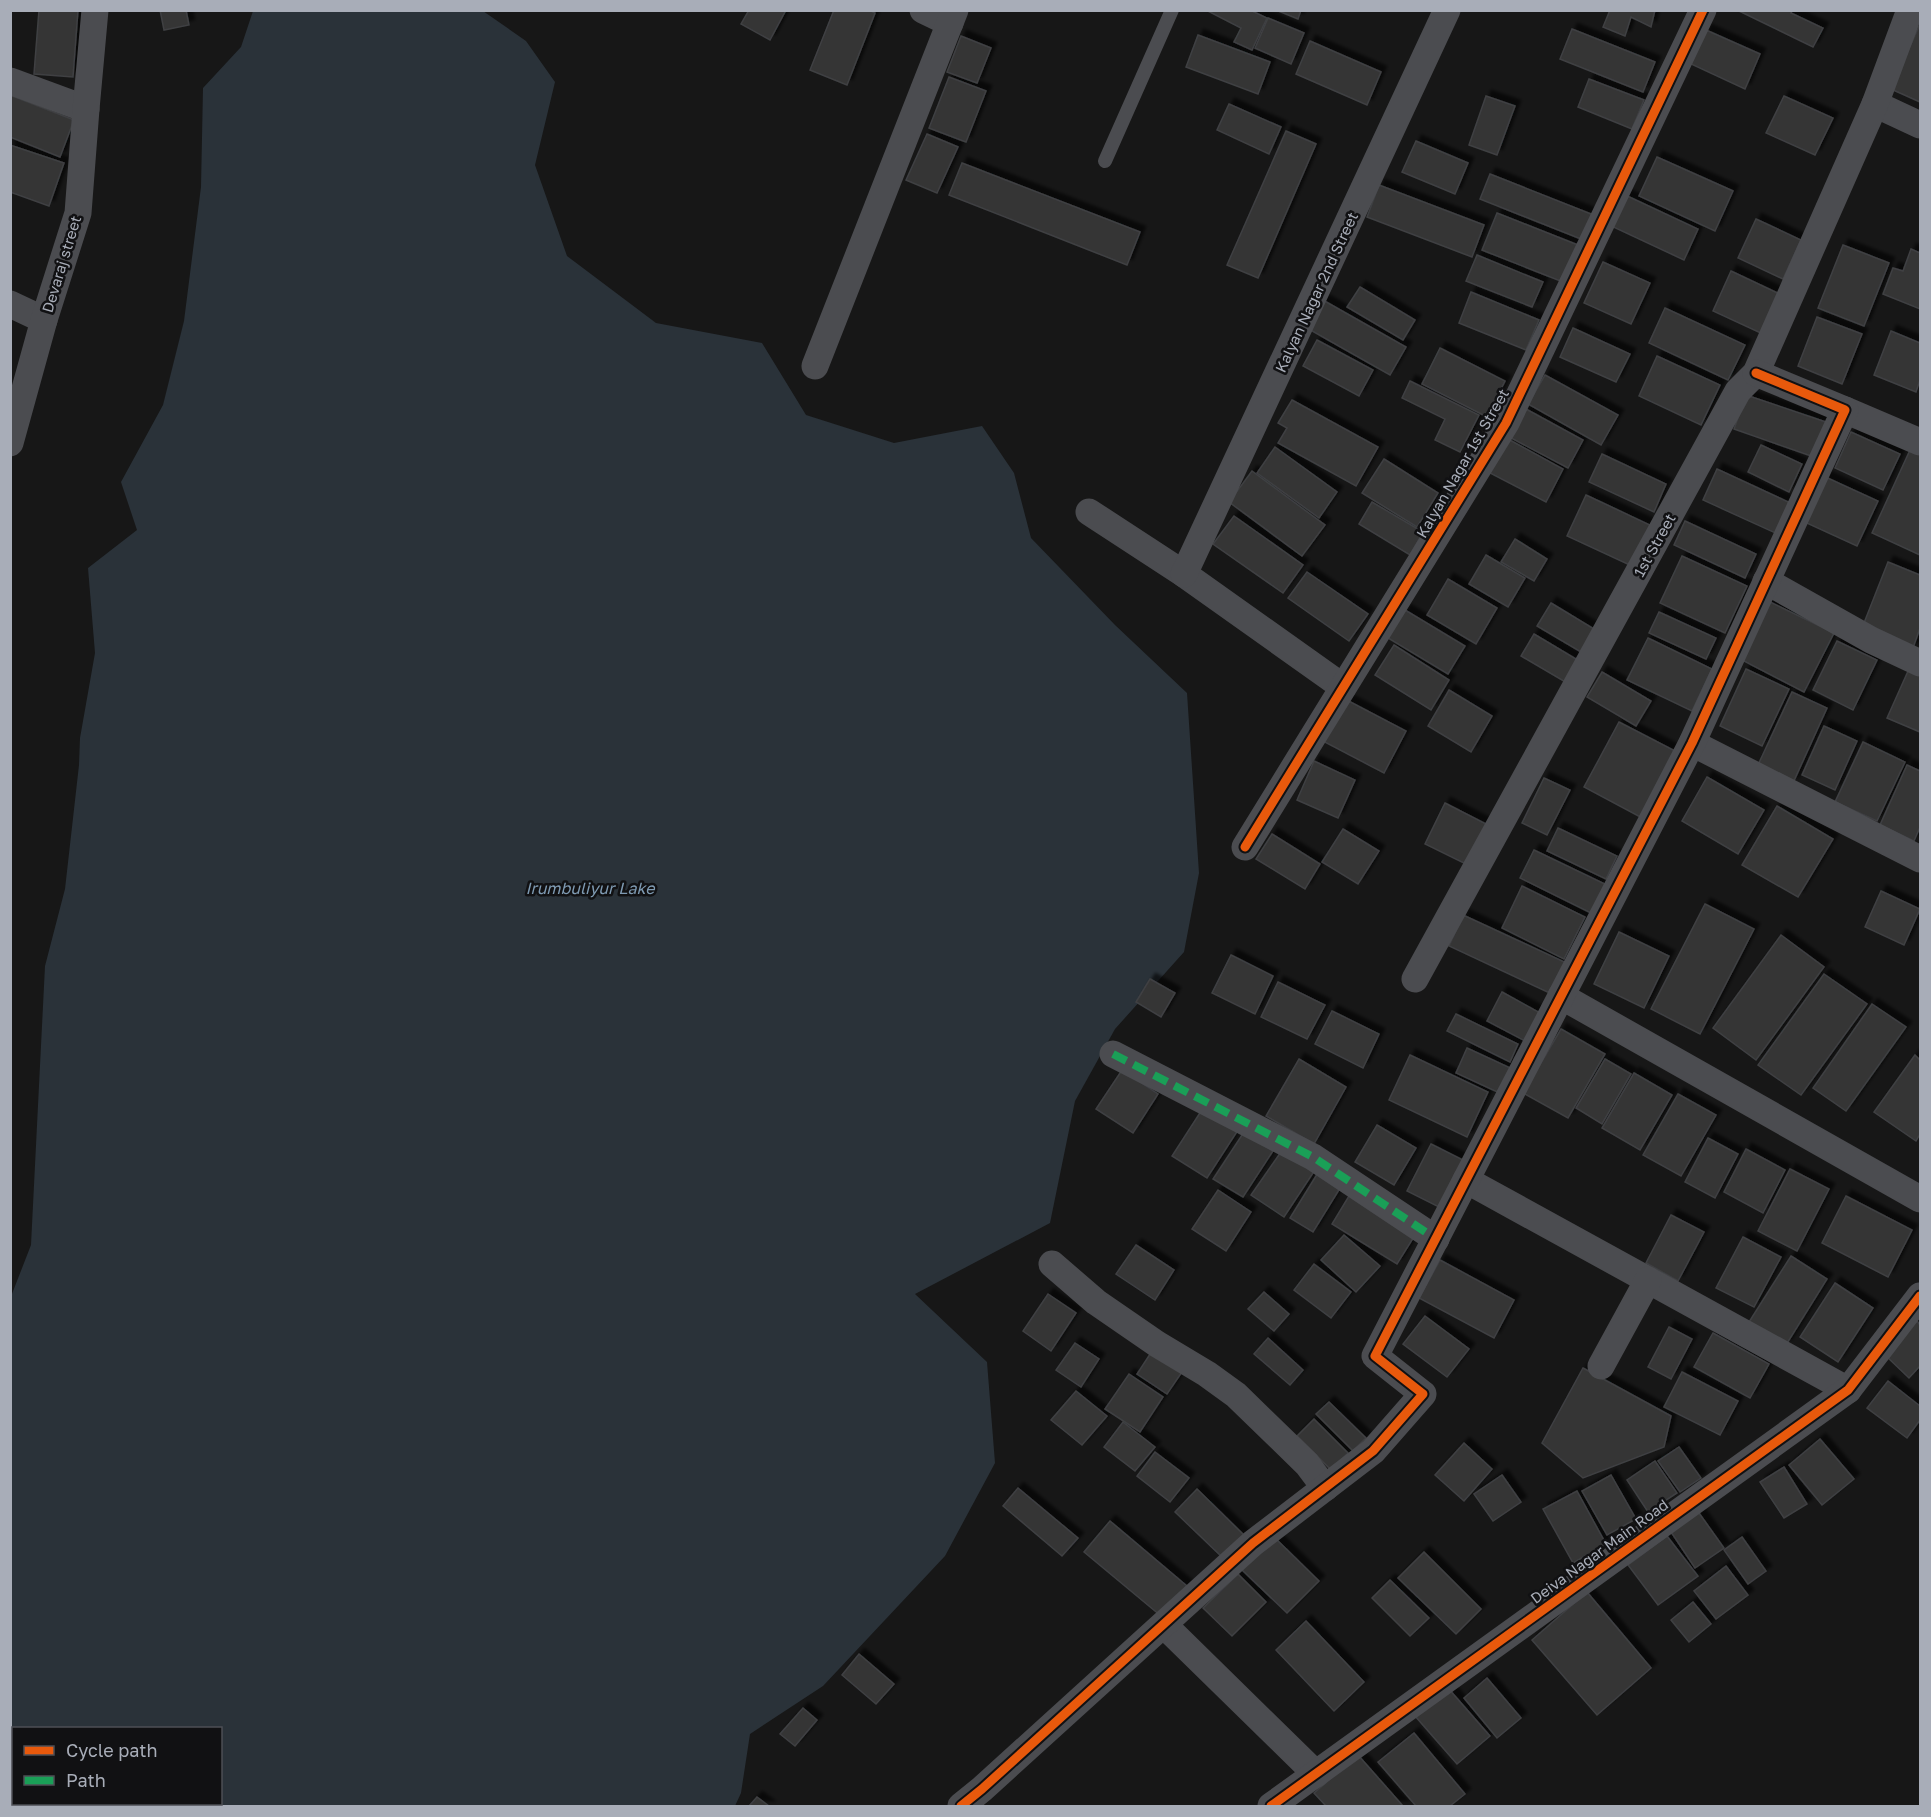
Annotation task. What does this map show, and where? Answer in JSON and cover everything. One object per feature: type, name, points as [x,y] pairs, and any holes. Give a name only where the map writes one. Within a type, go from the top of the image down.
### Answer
[{"type":"street","name":"Devaraj street","points":[[10,443],[44,320],[78,213],[96,10]]},
{"type":"street","points":[[815,366],[953,17],[923,10]]},
{"type":"street","name":"Kalyan Nagar 2nd Street","points":[[1184,574],[1448,10]]},
{"type":"street","name":"Kalyan Nagar 1st Street","points":[[1245,847],[1506,423],[1703,10]]},
{"type":"street","name":"1st Street","points":[[1415,979],[1738,391],[1756,373],[1875,104],[1910,10]]},
{"type":"street","points":[[10,81],[86,109]]},
{"type":"street","points":[[1875,104],[1920,125]]},
{"type":"street","points":[[10,304],[44,320]]},
{"type":"street","points":[[1756,373],[1920,442]]},
{"type":"street","points":[[961,1806],[1254,1543],[1373,1451],[1423,1394],[1375,1356],[1692,743],[1845,410]]},
{"type":"street","points":[[1089,512],[1184,574],[1343,687]]},
{"type":"street","points":[[1766,580],[1871,640],[1920,663]]},
{"type":"street","points":[[1692,743],[1920,859]]},
{"type":"street","points":[[1561,996],[1920,1199]]},
{"type":"street","points":[[1113,1054],[1313,1157],[1436,1239]]},
{"type":"street","points":[[1466,1180],[1848,1390]]},
{"type":"street","points":[[1052,1264],[1096,1302],[1236,1395],[1307,1464],[1325,1488]]},
{"type":"street","points":[[1600,1366],[1648,1280]]},
{"type":"street","name":"Deiva Nagar Main Road","points":[[1271,1806],[1848,1390],[1920,1296]]},
{"type":"street","points":[[1164,1625],[1316,1774]]},
{"type":"lane","points":[[1105,161],[1172,10]]},
{"type":"water","name":"Irumbuliyur Lake","points":[[253,11],[483,11],[526,41],[555,82],[535,165],[567,256],[656,323],[762,343],[806,415],[894,443],[982,426],[1014,473],[1031,538],[1115,625],[1187,693],[1199,873],[1184,952],[1115,1029],[1075,1101],[1050,1223],[915,1294],[987,1362],[995,1463],[945,1556],[823,1686],[750,1734],[741,1793],[735,1806],[11,1806],[10,1299],[31,1245],[45,966],[65,889],[80,738],[95,653],[88,568],[137,530],[121,482],[163,405],[184,321],[201,187],[203,88],[241,47]]},
{"type":"building","points":[[39,10],[78,10],[73,77],[34,74]]},
{"type":"building","points":[[160,10],[186,10],[189,25],[164,30]]},
{"type":"building","points":[[749,10],[786,10],[770,40],[741,24]]},
{"type":"building","points":[[834,10],[869,10],[875,13],[847,85],[810,70]]},
{"type":"building","points":[[1206,10],[1250,10],[1267,18],[1252,50],[1234,42],[1241,28]]},
{"type":"building","points":[[1276,10],[1301,10],[1298,19]]},
{"type":"building","points":[[1610,10],[1655,10],[1651,27],[1631,17],[1625,36],[1603,27]]},
{"type":"building","points":[[1737,10],[1792,10],[1791,13],[1823,28],[1813,47]]},
{"type":"building","points":[[1268,18],[1304,33],[1291,64],[1255,48]]},
{"type":"building","points":[[1920,24],[1920,102],[1891,89]]},
{"type":"building","points":[[1572,29],[1655,62],[1643,92],[1560,59]]},
{"type":"building","points":[[1706,30],[1760,54],[1745,89],[1691,64]]},
{"type":"building","points":[[1198,35],[1270,62],[1258,94],[1186,67]]},
{"type":"building","points":[[961,36],[991,48],[977,83],[947,72]]},
{"type":"building","points":[[1310,41],[1381,72],[1367,105],[1296,74]]},
{"type":"building","points":[[949,77],[986,91],[966,142],[929,128]]},
{"type":"building","points":[[1589,79],[1644,100],[1632,129],[1578,107]]},
{"type":"building","points":[[10,95],[74,120],[60,157],[10,137]]},
{"type":"building","points":[[1486,96],[1515,106],[1497,155],[1469,145]]},
{"type":"building","points":[[1784,96],[1833,118],[1815,155],[1766,133]]},
{"type":"building","points":[[1229,104],[1281,127],[1269,154],[1217,130]]},
{"type":"building","points":[[1286,131],[1316,144],[1258,278],[1227,265]]},
{"type":"building","points":[[927,134],[958,147],[937,193],[906,180]]},
{"type":"building","points":[[1416,141],[1468,163],[1455,194],[1402,172]]},
{"type":"building","points":[[10,145],[64,163],[49,206],[10,192]]},
{"type":"building","points":[[1657,157],[1733,191],[1715,231],[1639,196]]},
{"type":"building","points":[[962,163],[1140,232],[1127,265],[949,195]]},
{"type":"building","points":[[1490,174],[1596,216],[1586,241],[1480,199]]},
{"type":"building","points":[[1379,185],[1484,225],[1472,257],[1367,217]]},
{"type":"building","points":[[1623,194],[1698,229],[1684,260],[1609,225]]},
{"type":"building","points":[[1497,213],[1578,245],[1563,282],[1482,250]]},
{"type":"building","points":[[1756,219],[1801,240],[1783,279],[1738,258]]},
{"type":"building","points":[[1843,245],[1889,263],[1864,326],[1818,308]]},
{"type":"building","points":[[1911,249],[1920,253],[1920,309],[1883,294],[1893,268],[1903,271]]},
{"type":"building","points":[[1477,255],[1543,282],[1532,307],[1466,281]]},
{"type":"building","points":[[1603,262],[1650,283],[1631,324],[1584,303]]},
{"type":"building","points":[[1731,271],[1784,296],[1765,335],[1713,311]]},
{"type":"building","points":[[1360,287],[1415,320],[1403,340],[1347,307]]},
{"type":"building","points":[[1471,292],[1539,320],[1526,350],[1459,323]]},
{"type":"building","points":[[1321,299],[1406,347],[1390,375],[1305,327]]},
{"type":"building","points":[[1665,308],[1745,345],[1728,380],[1649,343]]},
{"type":"building","points":[[1817,317],[1862,334],[1842,384],[1798,366]]},
{"type":"building","points":[[1573,328],[1630,354],[1616,382],[1560,357]]},
{"type":"building","points":[[1891,331],[1920,343],[1920,380],[1916,392],[1874,375]]},
{"type":"building","points":[[1317,340],[1373,370],[1359,396],[1303,366]]},
{"type":"building","points":[[1440,348],[1505,381],[1487,417],[1422,384]]},
{"type":"building","points":[[1657,356],[1720,385],[1701,425],[1639,396]]},
{"type":"building","points":[[1545,375],[1618,415],[1601,445],[1528,404]]},
{"type":"building","points":[[1410,381],[1479,415],[1460,452],[1435,440],[1445,419],[1402,398]]},
{"type":"building","points":[[1746,395],[1826,422],[1814,457],[1734,429]]},
{"type":"building","points":[[1292,400],[1378,447],[1356,486],[1278,443],[1287,428],[1278,423]]},
{"type":"building","points":[[1526,409],[1583,440],[1568,468],[1511,438]]},
{"type":"building","points":[[1851,432],[1900,454],[1883,490],[1835,468]]},
{"type":"building","points":[[1508,439],[1563,469],[1546,502],[1490,473]]},
{"type":"building","points":[[1761,445],[1802,464],[1789,492],[1748,472]]},
{"type":"building","points":[[1275,447],[1337,492],[1319,518],[1257,473]]},
{"type":"building","points":[[1910,450],[1920,455],[1920,555],[1872,533]]},
{"type":"building","points":[[1602,454],[1666,484],[1654,512],[1589,482]]},
{"type":"building","points":[[1384,459],[1438,493],[1417,527],[1362,493]]},
{"type":"building","points":[[1717,469],[1797,506],[1782,536],[1703,500]]},
{"type":"building","points":[[1252,471],[1325,525],[1302,556],[1229,502]]},
{"type":"building","points":[[1821,475],[1878,501],[1857,546],[1800,520]]},
{"type":"building","points":[[1586,495],[1652,526],[1634,567],[1567,536]]},
{"type":"building","points":[[1372,502],[1423,532],[1410,555],[1359,524]]},
{"type":"building","points":[[1234,516],[1303,565],[1283,593],[1213,544]]},
{"type":"building","points":[[1685,521],[1756,554],[1745,578],[1674,545]]},
{"type":"building","points":[[1515,539],[1547,559],[1534,581],[1501,562]]},
{"type":"building","points":[[1486,555],[1525,578],[1508,607],[1469,584]]},
{"type":"building","points":[[1682,556],[1747,586],[1725,633],[1660,603]]},
{"type":"building","points":[[1888,562],[1920,575],[1920,628],[1913,648],[1862,628]]},
{"type":"building","points":[[1307,572],[1368,614],[1349,641],[1288,598]]},
{"type":"building","points":[[1448,579],[1497,608],[1476,644],[1427,615]]},
{"type":"building","points":[[1766,600],[1834,633],[1804,692],[1738,658]]},
{"type":"building","points":[[1551,603],[1599,632],[1586,655],[1537,626]]},
{"type":"building","points":[[1405,610],[1465,646],[1448,674],[1388,638]]},
{"type":"building","points":[[1659,612],[1716,638],[1706,659],[1649,633]]},
{"type":"building","points":[[1534,634],[1581,662],[1567,683],[1521,656]]},
{"type":"building","points":[[1648,638],[1712,669],[1692,711],[1627,680]]},
{"type":"building","points":[[1837,641],[1877,660],[1853,710],[1813,690]]},
{"type":"building","points":[[1394,645],[1449,680],[1431,710],[1375,675]]},
{"type":"building","points":[[1746,669],[1789,689],[1762,746],[1720,726]]},
{"type":"building","points":[[1909,669],[1920,673],[1920,732],[1887,718]]},
{"type":"building","points":[[1602,672],[1651,701],[1636,726],[1587,697]]},
{"type":"building","points":[[1449,690],[1492,716],[1471,752],[1428,726]]},
{"type":"building","points":[[1792,692],[1827,708],[1793,783],[1757,767]]},
{"type":"building","points":[[1339,696],[1406,731],[1384,773],[1317,738]]},
{"type":"building","points":[[1619,722],[1679,753],[1644,819],[1584,787]]},
{"type":"building","points":[[1824,726],[1857,741],[1835,790],[1802,775]]},
{"type":"building","points":[[1863,742],[1905,762],[1877,821],[1835,802]]},
{"type":"building","points":[[1314,761],[1355,780],[1338,818],[1297,800]]},
{"type":"building","points":[[1907,765],[1920,771],[1920,827],[1914,841],[1880,825]]},
{"type":"building","points":[[1707,777],[1764,810],[1738,854],[1682,821]]},
{"type":"building","points":[[1544,778],[1570,790],[1547,835],[1522,823]]},
{"type":"building","points":[[1445,803],[1492,827],[1472,867],[1425,844]]},
{"type":"building","points":[[1777,806],[1833,839],[1798,897],[1742,865]]},
{"type":"building","points":[[1558,828],[1617,856],[1606,879],[1547,851]]},
{"type":"building","points":[[1343,829],[1379,851],[1358,884],[1322,862]]},
{"type":"building","points":[[1272,834],[1320,864],[1305,889],[1256,859]]},
{"type":"building","points":[[1534,850],[1605,884],[1591,913],[1520,878]]},
{"type":"building","points":[[1522,886],[1585,917],[1564,959],[1502,928]]},
{"type":"building","points":[[1881,891],[1920,909],[1904,945],[1865,927]]},
{"type":"building","points":[[1705,904],[1754,929],[1700,1034],[1651,1009]]},
{"type":"building","points":[[1463,915],[1571,965],[1556,996],[1449,946]]},
{"type":"building","points":[[1619,932],[1669,956],[1644,1008],[1594,984]]},
{"type":"building","points":[[1781,935],[1824,967],[1756,1060],[1713,1028]]},
{"type":"building","points":[[1231,955],[1273,976],[1255,1014],[1212,993]]},
{"type":"building","points":[[1824,974],[1867,1004],[1801,1095],[1758,1065]]},
{"type":"building","points":[[1150,979],[1175,993],[1161,1017],[1136,1002]]},
{"type":"building","points":[[1278,982],[1325,1005],[1307,1039],[1261,1017]]},
{"type":"building","points":[[1502,992],[1542,1014],[1527,1042],[1487,1021]]},
{"type":"building","points":[[1872,1004],[1906,1027],[1846,1111],[1813,1088]]},
{"type":"building","points":[[1332,1011],[1379,1034],[1363,1068],[1315,1044]]},
{"type":"building","points":[[1456,1014],[1518,1044],[1510,1062],[1447,1031]]},
{"type":"building","points":[[1561,1029],[1605,1054],[1568,1118],[1523,1093]]},
{"type":"building","points":[[1467,1048],[1517,1071],[1506,1096],[1456,1073]]},
{"type":"building","points":[[1410,1055],[1488,1092],[1467,1137],[1389,1100]]},
{"type":"building","points":[[1915,1055],[1920,1060],[1920,1134],[1916,1141],[1874,1112]]},
{"type":"building","points":[[1299,1059],[1346,1087],[1314,1144],[1266,1116]]},
{"type":"building","points":[[1605,1059],[1631,1074],[1602,1124],[1576,1108]]},
{"type":"building","points":[[1122,1070],[1158,1094],[1133,1133],[1096,1109]]},
{"type":"building","points":[[1634,1073],[1672,1095],[1640,1150],[1602,1128]]},
{"type":"building","points":[[1678,1094],[1716,1115],[1681,1176],[1643,1155]]},
{"type":"building","points":[[1205,1105],[1240,1127],[1207,1178],[1172,1156]]},
{"type":"building","points":[[1377,1125],[1416,1148],[1394,1185],[1355,1162]]},
{"type":"building","points":[[1244,1132],[1273,1151],[1243,1197],[1213,1179]]},
{"type":"building","points":[[1708,1138],[1738,1154],[1715,1198],[1685,1182]]},
{"type":"building","points":[[1431,1144],[1463,1160],[1439,1207],[1407,1191]]},
{"type":"building","points":[[1283,1149],[1315,1170],[1284,1217],[1251,1195]]},
{"type":"building","points":[[1746,1149],[1785,1170],[1763,1213],[1724,1192]]},
{"type":"building","points":[[1790,1169],[1829,1189],[1797,1251],[1758,1231]]},
{"type":"building","points":[[1319,1171],[1342,1185],[1313,1232],[1290,1218]]},
{"type":"building","points":[[1218,1190],[1251,1212],[1226,1251],[1192,1229]]},
{"type":"building","points":[[1352,1191],[1417,1232],[1397,1264],[1332,1224]]},
{"type":"building","points":[[1846,1196],[1912,1230],[1888,1277],[1822,1243]]},
{"type":"building","points":[[1671,1215],[1704,1232],[1678,1281],[1646,1263]]},
{"type":"building","points":[[1344,1235],[1380,1266],[1356,1292],[1321,1260]]},
{"type":"building","points":[[1743,1237],[1781,1257],[1754,1307],[1716,1288]]},
{"type":"building","points":[[1136,1245],[1174,1270],[1155,1300],[1116,1274]]},
{"type":"building","points":[[1791,1256],[1827,1279],[1786,1345],[1749,1322]]},
{"type":"building","points":[[1440,1260],[1514,1300],[1494,1338],[1419,1298]]},
{"type":"building","points":[[1314,1264],[1351,1292],[1331,1318],[1294,1290]]},
{"type":"building","points":[[1835,1283],[1873,1308],[1838,1362],[1800,1337]]},
{"type":"building","points":[[1264,1292],[1289,1314],[1274,1331],[1248,1309]]},
{"type":"building","points":[[1048,1294],[1076,1313],[1051,1351],[1023,1331]]},
{"type":"building","points":[[1425,1316],[1469,1349],[1447,1377],[1403,1344]]},
{"type":"building","points":[[1917,1321],[1920,1325],[1920,1366],[1909,1378],[1885,1355]]},
{"type":"building","points":[[1669,1327],[1692,1339],[1671,1379],[1648,1367]]},
{"type":"building","points":[[1713,1333],[1769,1364],[1750,1398],[1694,1367]]},
{"type":"building","points":[[1268,1338],[1303,1370],[1290,1385],[1254,1354]]},
{"type":"building","points":[[1075,1343],[1099,1359],[1081,1387],[1056,1370]]},
{"type":"building","points":[[1152,1351],[1182,1372],[1167,1394],[1137,1374]]},
{"type":"building","points":[[1583,1368],[1671,1416],[1664,1447],[1583,1478],[1542,1443]]},
{"type":"building","points":[[1682,1372],[1738,1401],[1720,1435],[1664,1407]]},
{"type":"building","points":[[1129,1374],[1163,1397],[1140,1432],[1105,1409]]},
{"type":"building","points":[[1888,1381],[1920,1406],[1920,1420],[1907,1438],[1867,1408]]},
{"type":"building","points":[[1076,1391],[1107,1416],[1082,1445],[1051,1420]]},
{"type":"building","points":[[1329,1402],[1366,1438],[1353,1451],[1316,1414]]},
{"type":"building","points":[[1314,1419],[1348,1453],[1331,1470],[1297,1436]]},
{"type":"building","points":[[1123,1422],[1155,1447],[1135,1471],[1104,1447]]},
{"type":"building","points":[[1820,1439],[1854,1479],[1822,1505],[1789,1465]]},
{"type":"building","points":[[1464,1443],[1492,1469],[1464,1501],[1435,1475]]},
{"type":"building","points":[[1679,1447],[1701,1478],[1680,1492],[1658,1461]]},
{"type":"building","points":[[1155,1452],[1189,1478],[1170,1502],[1137,1476]]},
{"type":"building","points":[[1655,1461],[1677,1493],[1648,1512],[1627,1480]]},
{"type":"building","points":[[1784,1467],[1807,1504],[1784,1518],[1760,1482]]},
{"type":"building","points":[[1502,1475],[1521,1502],[1493,1521],[1474,1494]]},
{"type":"building","points":[[1611,1475],[1636,1519],[1607,1535],[1582,1491]]},
{"type":"building","points":[[1018,1488],[1078,1538],[1062,1556],[1003,1506]]},
{"type":"building","points":[[1197,1489],[1245,1536],[1223,1558],[1175,1512]]},
{"type":"building","points":[[1577,1491],[1606,1544],[1573,1563],[1543,1509]]},
{"type":"building","points":[[1699,1513],[1724,1548],[1695,1568],[1671,1532]]},
{"type":"building","points":[[1110,1521],[1187,1586],[1161,1616],[1084,1552]]},
{"type":"building","points":[[1273,1536],[1319,1581],[1287,1613],[1241,1569]]},
{"type":"building","points":[[1667,1536],[1698,1576],[1658,1605],[1628,1565]]},
{"type":"building","points":[[1742,1537],[1766,1571],[1748,1584],[1724,1550]]},
{"type":"building","points":[[1424,1552],[1481,1609],[1456,1634],[1398,1578]]},
{"type":"building","points":[[1726,1566],[1748,1595],[1716,1619],[1694,1591]]},
{"type":"building","points":[[1238,1574],[1266,1602],[1232,1636],[1203,1608]]},
{"type":"building","points":[[1390,1580],[1429,1618],[1410,1636],[1372,1598]]},
{"type":"building","points":[[1587,1592],[1651,1668],[1597,1715],[1532,1640]]},
{"type":"building","points":[[1693,1602],[1711,1624],[1689,1642],[1671,1620]]},
{"type":"building","points":[[1306,1621],[1364,1682],[1334,1711],[1276,1650]]},
{"type":"building","points":[[859,1654],[894,1684],[876,1704],[842,1675]]},
{"type":"building","points":[[1487,1678],[1521,1718],[1497,1738],[1464,1698]]},
{"type":"building","points":[[1448,1688],[1490,1736],[1457,1764],[1415,1716]]},
{"type":"building","points":[[803,1708],[817,1720],[795,1746],[780,1734]]},
{"type":"building","points":[[1414,1733],[1465,1794],[1450,1806],[1416,1806],[1378,1762]]},
{"type":"building","points":[[1358,1755],[1403,1806],[1326,1806],[1314,1793]]},
{"type":"building","points":[[757,1797],[769,1806],[749,1806]]},
{"type":"marked path","points":[[1113,1054],[1313,1157],[1436,1239]]},
{"type":"cycle path","points":[[1245,847],[1506,423],[1703,10]]},
{"type":"cycle path","points":[[961,1806],[1253,1543],[1373,1451],[1423,1394],[1375,1356],[1692,743],[1845,410],[1756,373]]},
{"type":"cycle path","points":[[1271,1806],[1848,1390],[1920,1296]]}]
